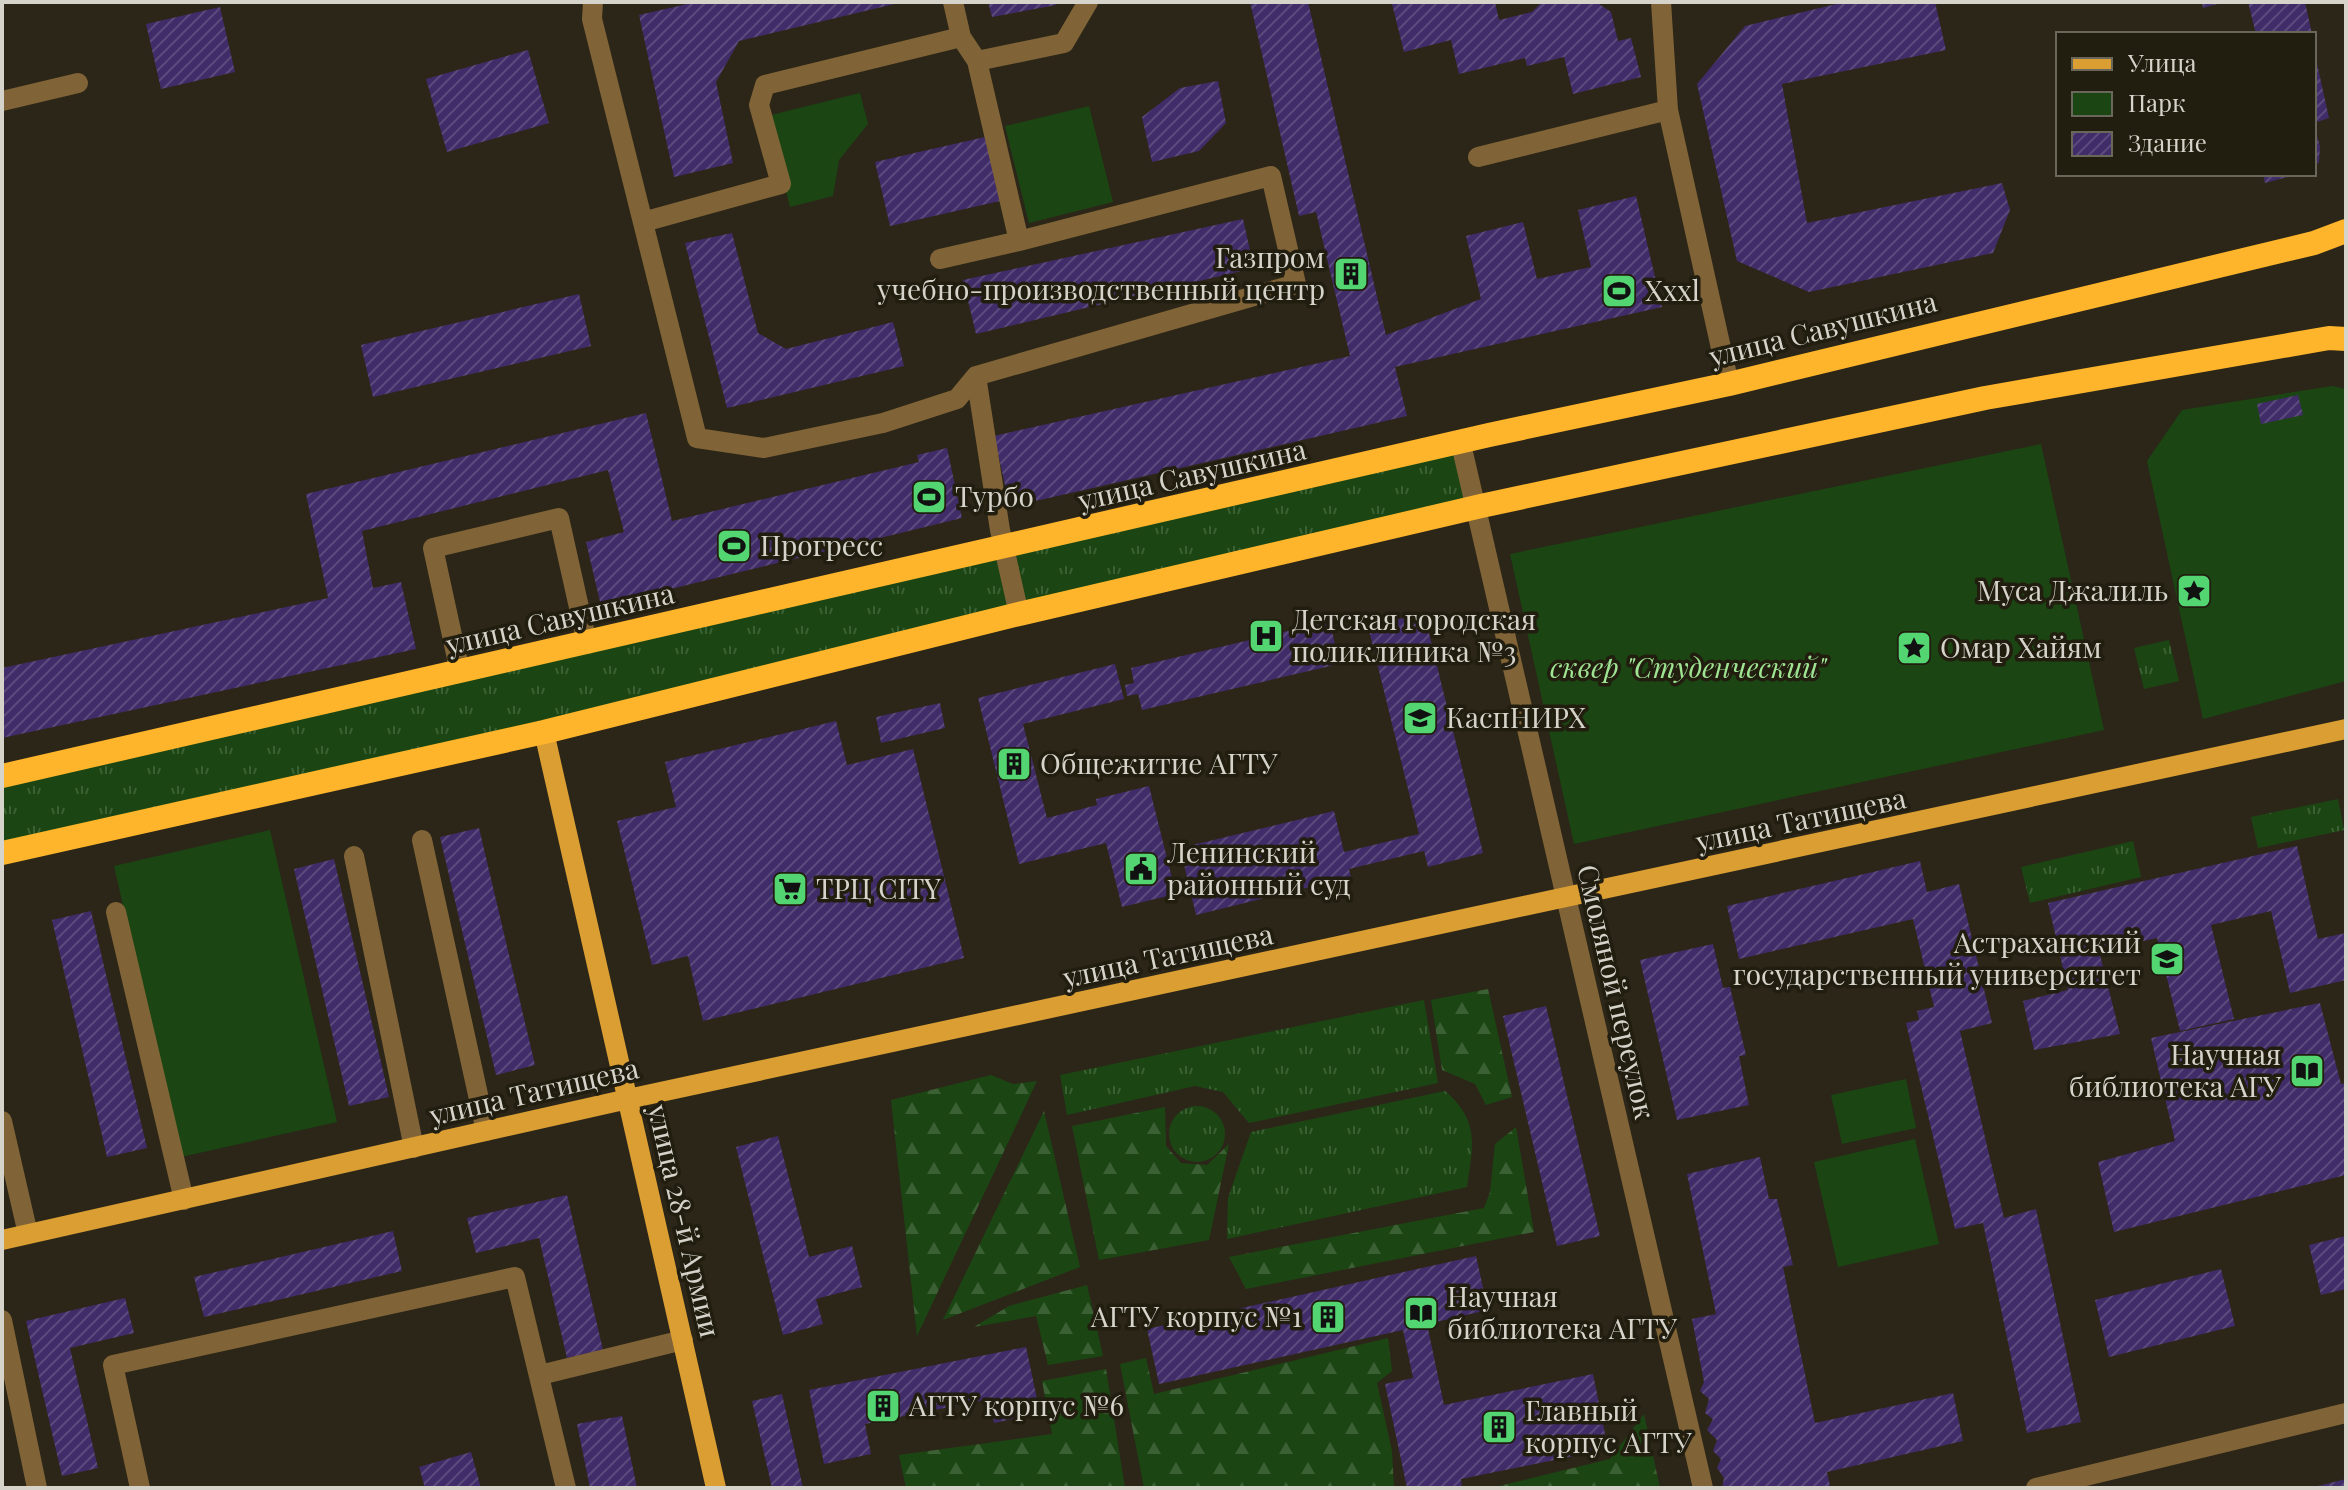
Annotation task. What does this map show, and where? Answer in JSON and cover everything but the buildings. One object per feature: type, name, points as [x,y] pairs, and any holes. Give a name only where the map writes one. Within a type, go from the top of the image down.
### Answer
[{"type":"highway","name":"улица Савушкина","points":[[2,776],[1729,384],[2314,243],[2346,231]]},
{"type":"highway","points":[[2,853],[544,732],[1019,614],[1474,508],[1985,398],[2329,338],[2346,339]]},
{"type":"main road","name":"улица 28-й Армии","points":[[544,732],[716,1488]]},
{"type":"main road","name":"улица Татищева","points":[[2,1240],[628,1099],[2345,732]]},
{"type":"street","points":[[593,2],[592,19],[697,438],[764,448],[883,423],[957,399],[976,376],[1296,284],[1271,176],[940,259]]},
{"type":"street","points":[[953,2],[961,37],[977,61],[1019,241]]},
{"type":"street","points":[[977,61],[1064,43],[1088,2]]},
{"type":"street","points":[[1661,2],[1668,110],[1729,384]]},
{"type":"street","points":[[643,222],[781,184],[759,105],[765,85],[961,37]]},
{"type":"street","points":[[2,101],[78,83]]},
{"type":"street","points":[[1478,157],[1668,110]]},
{"type":"street","points":[[976,376],[1004,548],[1019,614]]},
{"type":"street","name":"Смоляной переулок","points":[[1461,444],[1703,1488]]},
{"type":"street","points":[[460,672],[433,548],[559,518],[587,643]]},
{"type":"street","points":[[422,840],[486,1131]]},
{"type":"street","points":[[354,856],[414,1148]]},
{"type":"street","points":[[116,912],[184,1200]]},
{"type":"street","points":[[2,1121],[28,1234]]},
{"type":"street","points":[[138,1488],[113,1365],[515,1277],[566,1488]]},
{"type":"street","points":[[2,1320],[37,1488]]},
{"type":"street","points":[[540,1375],[683,1340]]},
{"type":"street","points":[[2036,1488],[2346,1413]]},
{"type":"green space","points":[[860,93],[868,124],[839,160],[833,196],[790,207],[767,116]]},
{"type":"green space","points":[[1089,106],[1113,202],[1029,223],[1005,126]]},
{"type":"green space","points":[[2332,386],[2346,389],[2346,681],[2203,719],[2147,461],[2182,410]]},
{"type":"green space","name":"сквер \"Студенческий\"","points":[[2041,444],[2104,730],[1574,844],[1510,554]]},
{"type":"green space","points":[[1454,453],[1464,499],[2,850],[2,777]]},
{"type":"green space","points":[[2169,640],[2179,681],[2144,689],[2134,648]]},
{"type":"green space","points":[[2338,799],[2344,830],[2258,848],[2251,817]]},
{"type":"green space","points":[[270,830],[337,1122],[181,1157],[114,866]]},
{"type":"green space","points":[[2133,841],[2141,877],[2030,903],[2021,867]]},
{"type":"green space","points":[[1488,989],[1512,1097],[1486,1105],[1475,1084],[1442,1070],[1431,1000]]},
{"type":"green space","points":[[1424,1000],[1438,1083],[1249,1123],[1223,1092],[1195,1086],[1067,1115],[1060,1075]]},
{"type":"green space","points":[[991,1075],[1013,1084],[1037,1081],[917,1336],[891,1100]]},
{"type":"green space","points":[[1906,1079],[1916,1128],[1842,1144],[1831,1095]]},
{"type":"green space","points":[[1445,1091],[1469,1123],[1472,1146],[1467,1187],[1227,1239],[1228,1198],[1251,1132]]},
{"type":"green space","points":[[1197,1106],[1217,1114],[1225,1134],[1217,1154],[1197,1162],[1177,1154],[1169,1134],[1177,1114]]},
{"type":"green space","points":[[1165,1107],[1166,1146],[1181,1163],[1207,1165],[1229,1144],[1209,1240],[1099,1260],[1072,1126]]},
{"type":"green space","points":[[1044,1111],[1080,1267],[943,1320]]},
{"type":"green space","points":[[1516,1127],[1534,1232],[1246,1289],[1229,1257],[1484,1208],[1490,1192],[1495,1144]]},
{"type":"green space","points":[[1915,1139],[1939,1244],[1838,1267],[1814,1162]]},
{"type":"green space","points":[[1087,1285],[1103,1356],[1048,1365],[1036,1316],[974,1327],[1009,1306]]},
{"type":"green space","points":[[1388,1338],[1392,1371],[1377,1383],[1392,1451],[1394,1488],[1144,1488],[1120,1364],[1146,1358],[1154,1394]]},
{"type":"green space","points":[[1106,1369],[1125,1488],[906,1488],[899,1455],[1052,1434],[1042,1381]]},
{"type":"green space","points":[[1644,1414],[1660,1488],[1491,1488],[1610,1459]]},
{"type":"place","name":"Газпром учебно-производственный центр","points":[[1351,274]]},
{"type":"place","name":"Xxxl","points":[[1619,291]]},
{"type":"place","name":"Турбо","points":[[929,497]]},
{"type":"place","name":"Прогресс","points":[[734,546]]},
{"type":"place","name":"Муса Джалиль","points":[[2194,591]]},
{"type":"place","name":"Детская городская поликлиника №3","points":[[1266,636]]},
{"type":"place","name":"Омар Хайям","points":[[1914,648]]},
{"type":"place","name":"КаспНИРХ","points":[[1420,718]]},
{"type":"place","name":"Общежитие АГТУ","points":[[1014,764]]},
{"type":"place","name":"Ленинский районный суд","points":[[1141,869]]},
{"type":"place","name":"ТРЦ CITY","points":[[790,889]]},
{"type":"place","name":"Астраханский государственный университет","points":[[2167,959]]},
{"type":"place","name":"Научная библиотека АГУ","points":[[2307,1071]]},
{"type":"place","name":"Научная библиотека АГТУ","points":[[1421,1313]]},
{"type":"place","name":"АГТУ корпус №1","points":[[1328,1317]]},
{"type":"place","name":"АГТУ корпус №6","points":[[883,1406]]},
{"type":"place","name":"Главный корпус АГТУ","points":[[1499,1427]]}]
